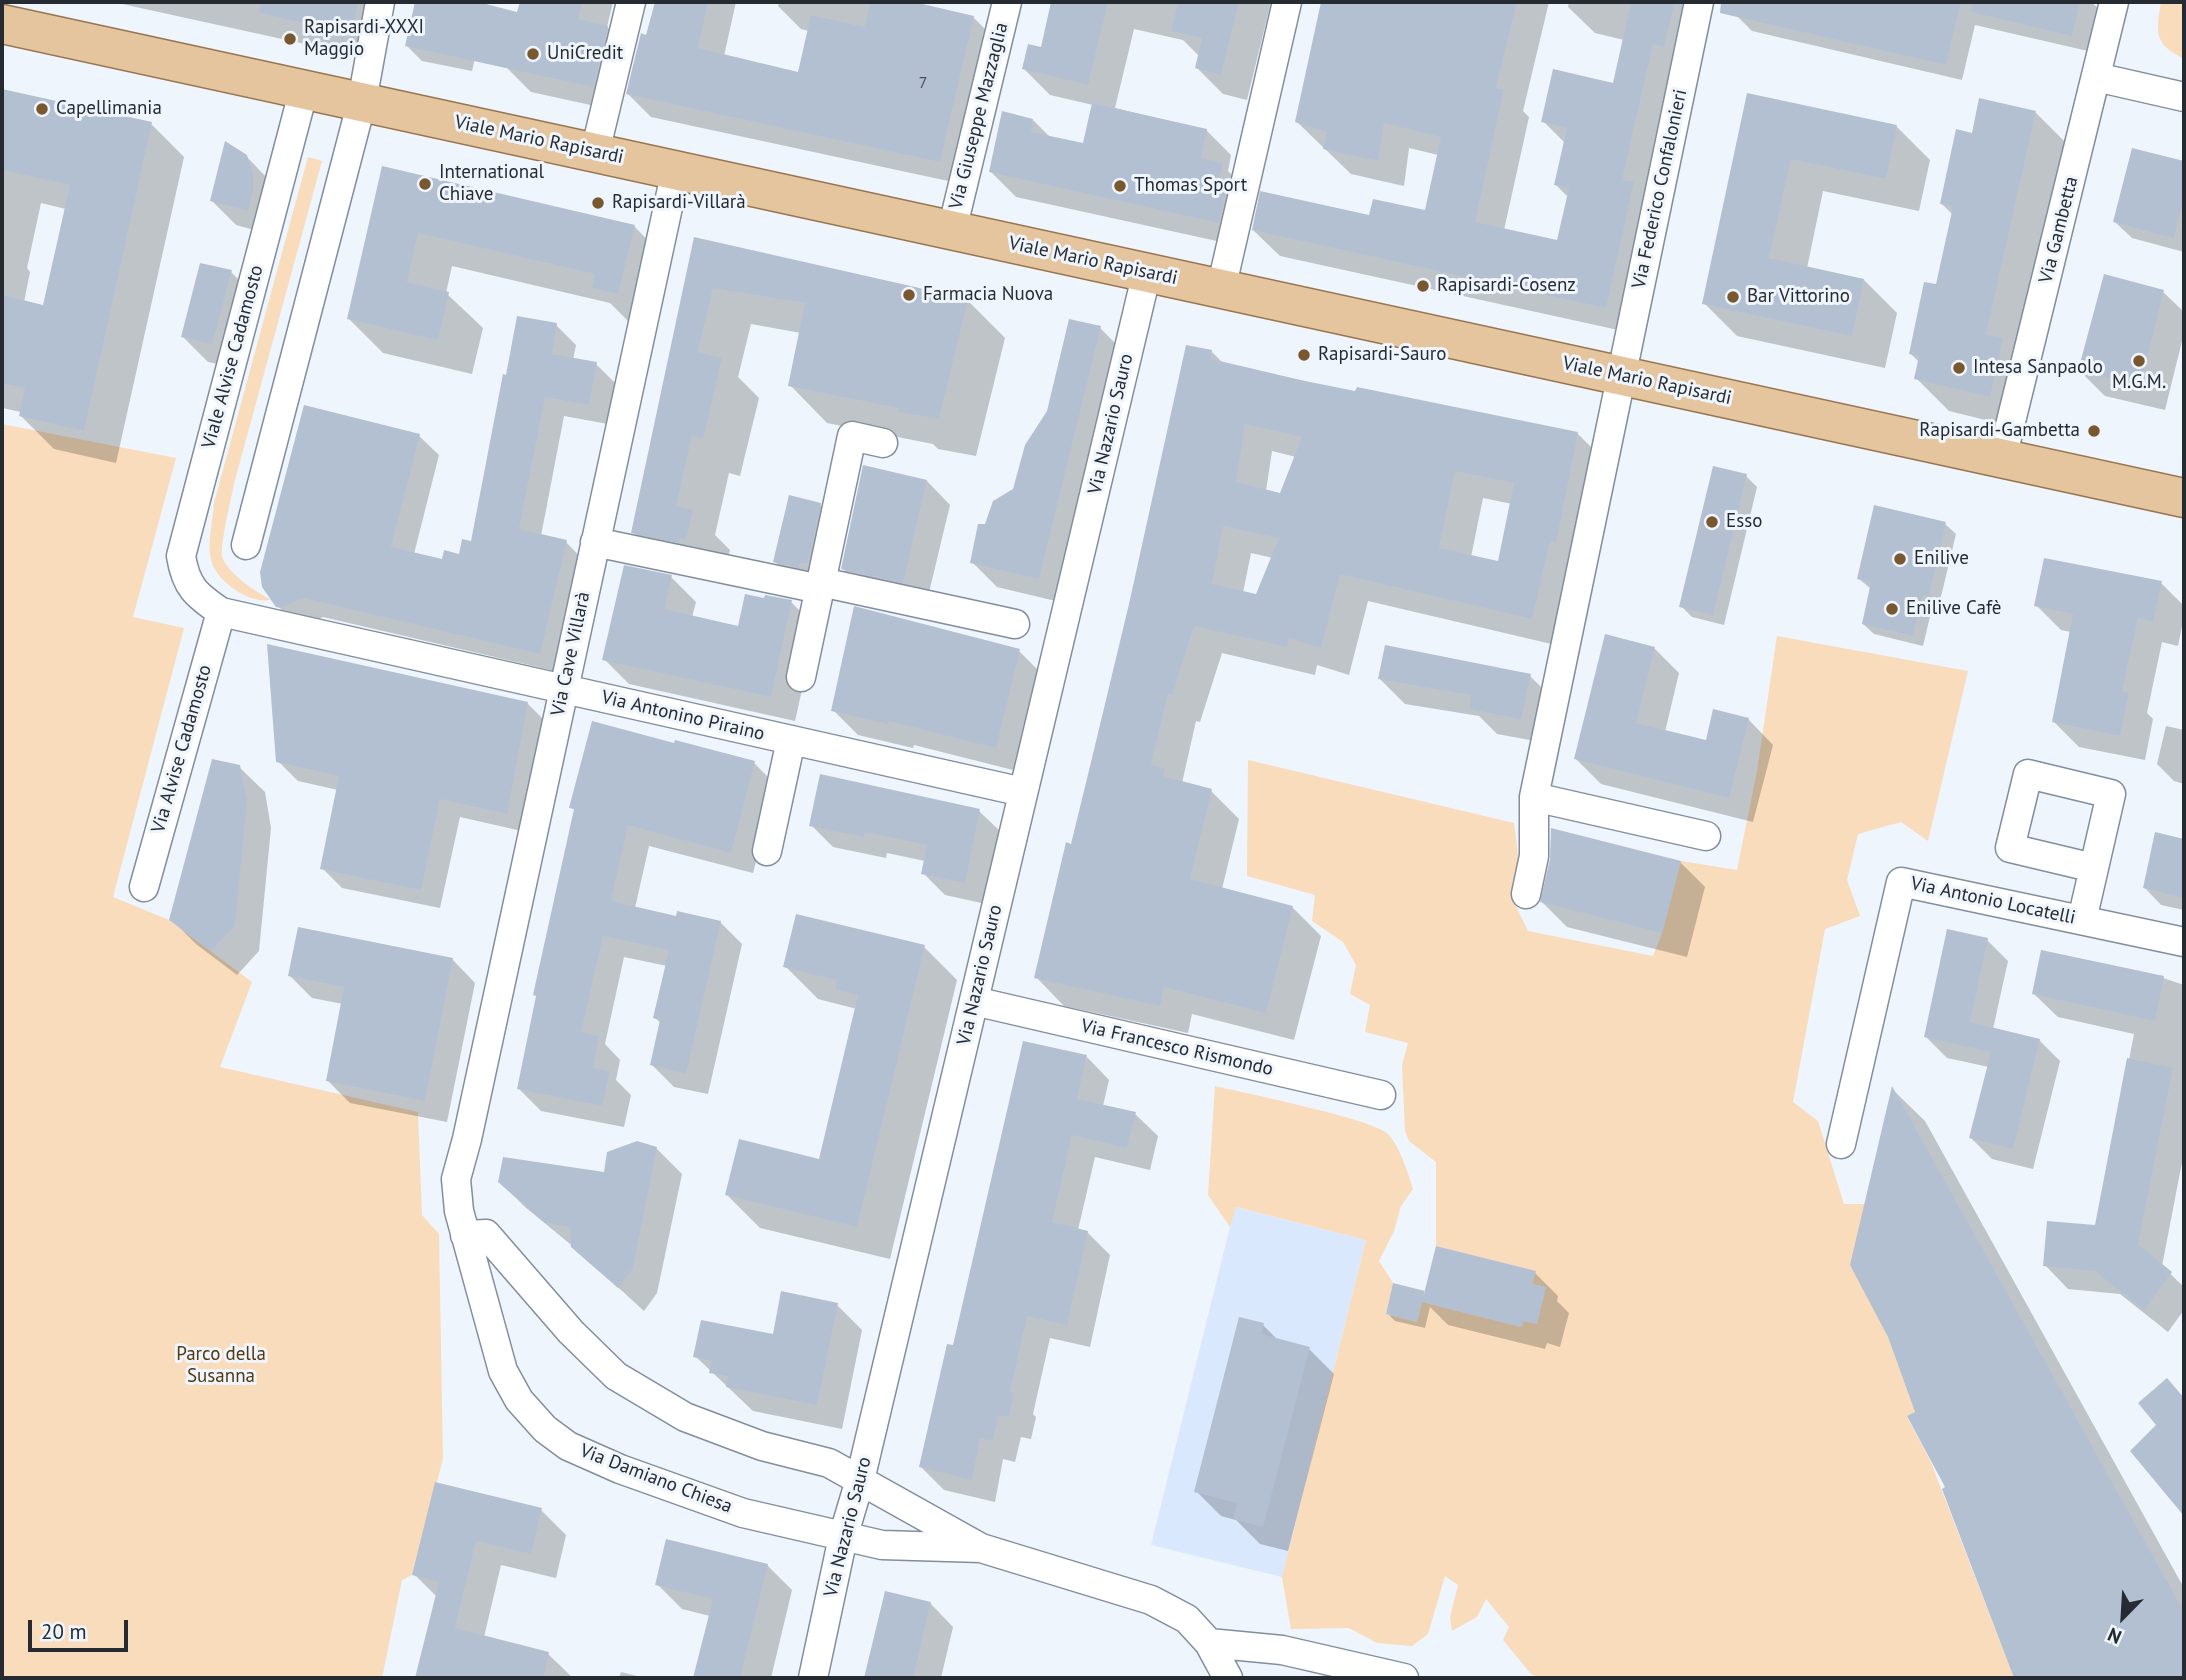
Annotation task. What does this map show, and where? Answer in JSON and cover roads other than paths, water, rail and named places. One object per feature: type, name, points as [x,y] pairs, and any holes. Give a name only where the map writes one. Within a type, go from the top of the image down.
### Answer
[{"type":"main road","name":"Viale Mario Rapisardi","points":[[2,23],[2184,498]]},
{"type":"street","points":[[246,545],[362,101],[380,2]]},
{"type":"street","points":[[594,152],[631,2]]},
{"type":"street","name":"Via Giuseppe Mazzaglia","points":[[951,230],[1007,2]]},
{"type":"street","points":[[1221,289],[1287,2]]},
{"type":"street","name":"Via Federico Confalonieri","points":[[1526,894],[1534,856],[1534,797],[1699,2]]},
{"type":"street","name":"Via Gambetta","points":[[2002,458],[2114,2]]},
{"type":"street","points":[[2096,77],[2184,97]]},
{"type":"street","name":"Viale Alvise Cadamosto","points":[[221,612],[195,594],[184,574],[181,556],[304,89]]},
{"type":"street","name":"Via Cave Villarà","points":[[467,1139],[676,170]]},
{"type":"street","name":"Via Nazario Sauro","points":[[813,1678],[843,1537],[860,1480],[1147,272]]},
{"type":"street","points":[[801,677],[852,436],[883,443]]},
{"type":"street","points":[[596,542],[1015,624]]},
{"type":"street","name":"Via Antonino Piraino","points":[[221,612],[1023,792]]},
{"type":"street","name":"Via Alvise Cadamosto","points":[[144,887],[221,612]]},
{"type":"street","points":[[767,851],[791,740]]},
{"type":"street","points":[[1534,797],[1706,836]]},
{"type":"street","points":[[2082,920],[2094,868]]},
{"type":"street","name":"Via Antonio Locatelli","points":[[1841,1143],[1901,882],[2184,942]]},
{"type":"street","name":"Via Francesco Rismondo","points":[[974,1000],[1381,1095]]},
{"type":"street","name":"Via Damiano Chiesa","points":[[467,1139],[456,1179],[459,1211],[465,1235],[503,1371],[519,1400],[545,1429],[578,1450],[674,1490],[743,1513],[882,1545],[981,1548]]},
{"type":"street","name":"Via Damiano Chiesa","points":[[465,1235],[486,1234],[571,1332],[616,1376],[685,1417],[762,1446],[830,1463],[981,1548],[1151,1600],[1187,1619],[1209,1643],[1228,1678]]},
{"type":"street","points":[[1209,1643],[1282,1650],[1404,1678]]},
{"type":"place","name":"Rapisardi-XXXI Maggio","points":[[290,39]]},
{"type":"place","name":"UniCredit","points":[[533,54]]},
{"type":"place","name":"Capellimania","points":[[42,109]]},
{"type":"place","name":"International Chiave","points":[[425,184]]},
{"type":"place","name":"Thomas Sport","points":[[1120,186]]},
{"type":"place","name":"Rapisardi-Villarà","points":[[598,203]]},
{"type":"place","name":"Rapisardi-Cosenz","points":[[1423,286]]},
{"type":"place","name":"Farmacia Nuova","points":[[909,295]]},
{"type":"place","name":"Bar Vittorino","points":[[1733,297]]},
{"type":"place","name":"Rapisardi-Sauro","points":[[1304,355]]},
{"type":"place","name":"M.G.M.","points":[[2139,361]]},
{"type":"place","name":"Intesa Sanpaolo","points":[[1959,368]]},
{"type":"place","name":"Rapisardi-Gambetta","points":[[2094,431]]},
{"type":"place","name":"Esso","points":[[1712,522]]},
{"type":"place","name":"Enilive","points":[[1900,559]]},
{"type":"place","name":"Enilive Cafè","points":[[1892,609]]},
{"type":"park label","name":"Parco della Susanna","points":[[221,1366]]}]
